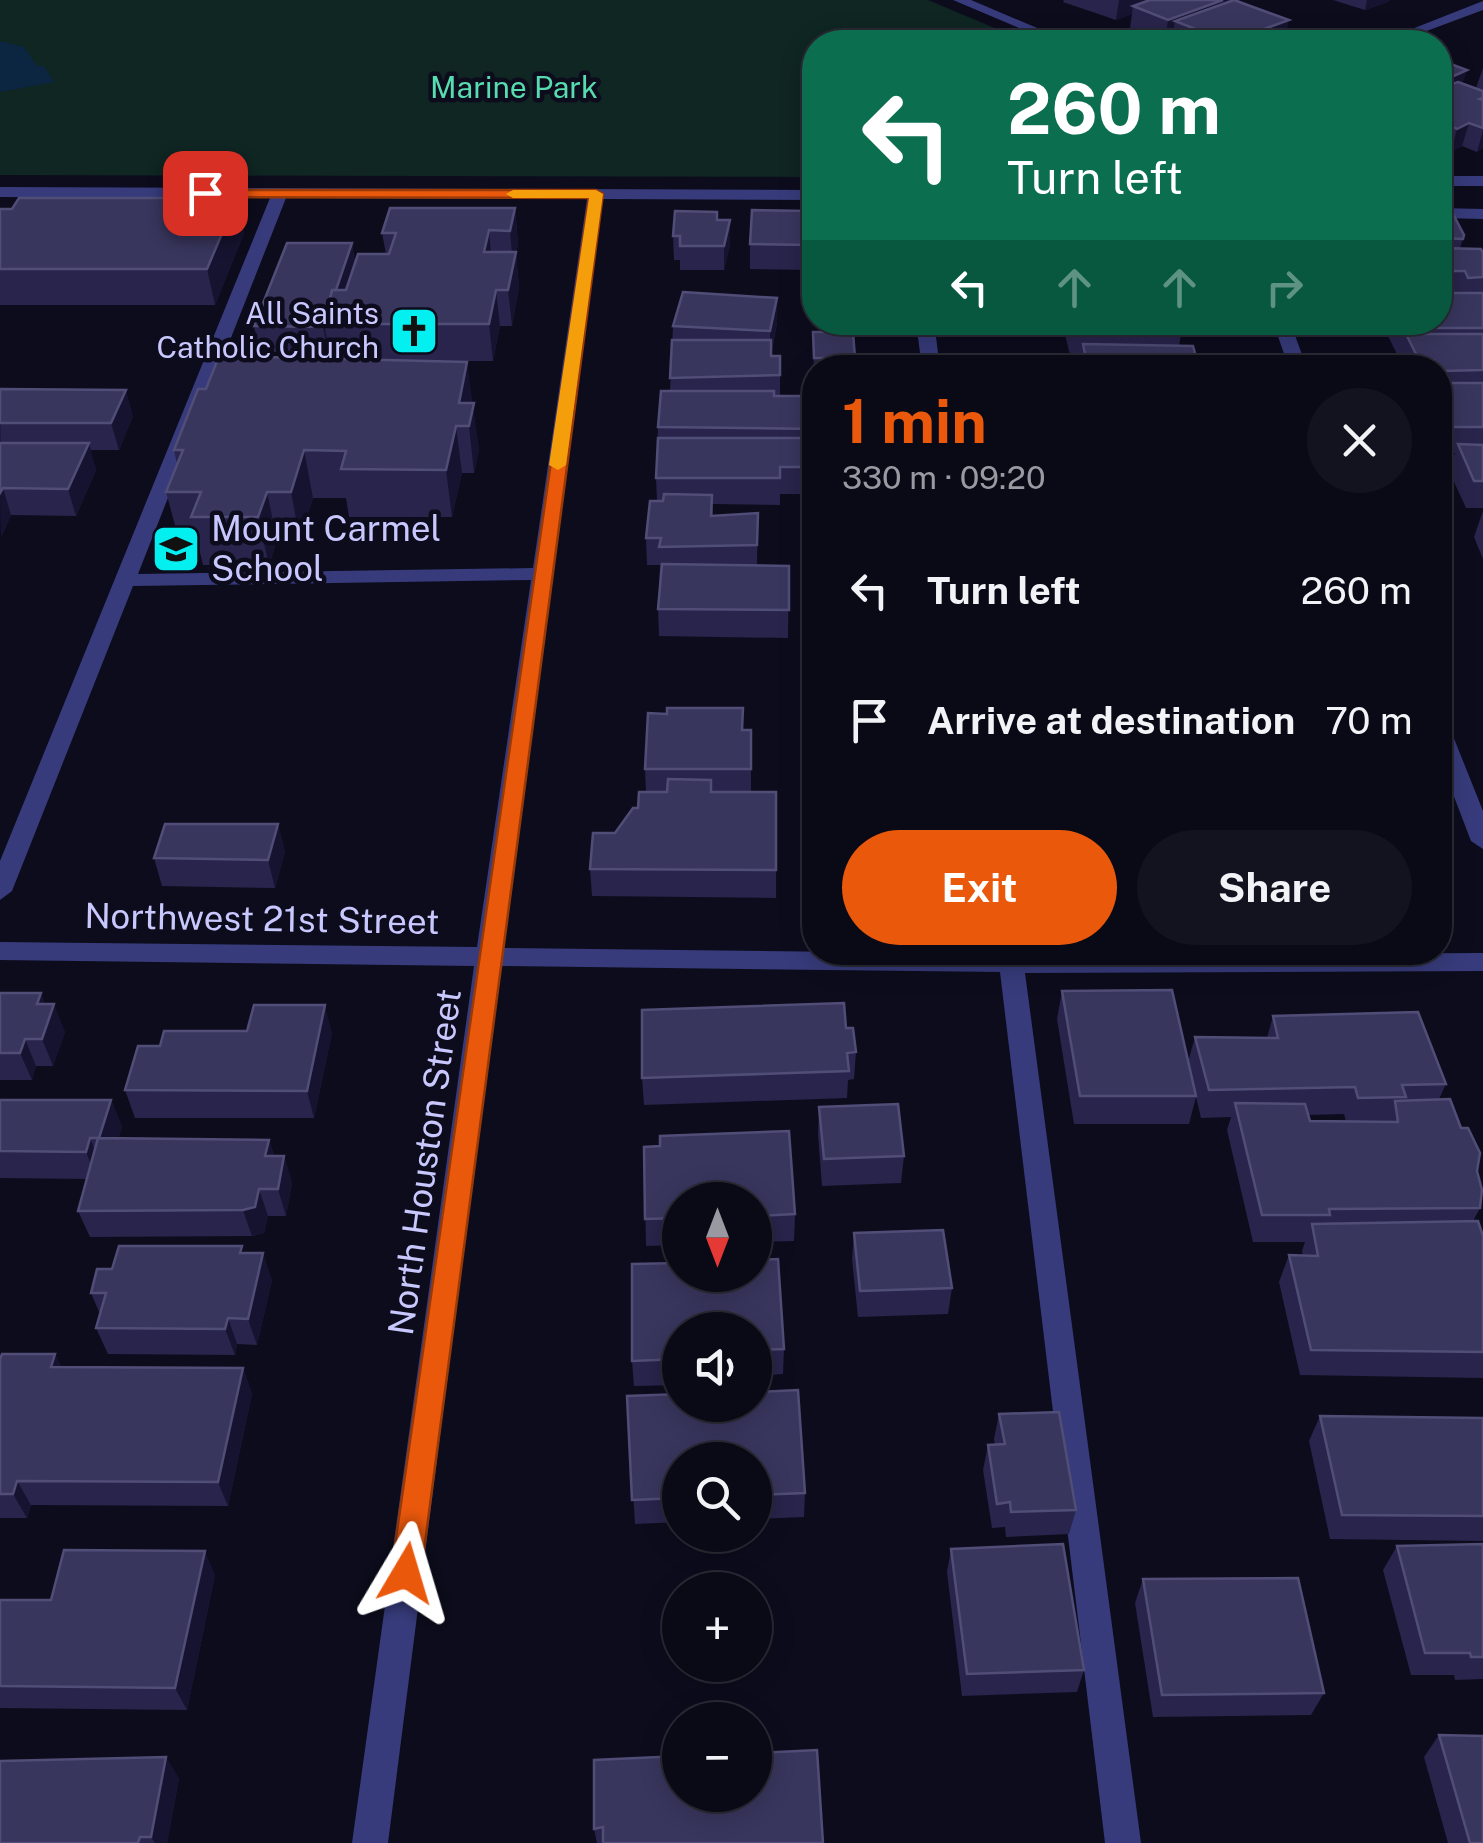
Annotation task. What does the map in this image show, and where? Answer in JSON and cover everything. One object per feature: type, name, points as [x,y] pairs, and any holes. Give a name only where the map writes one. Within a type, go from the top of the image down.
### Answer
[{"type":"street","points":[[960,0],[1034,30]]},
{"type":"street","points":[[1418,30],[1483,6]]},
{"type":"street","points":[[1452,181],[1483,181]]},
{"type":"street","points":[[0,192],[802,195]]},
{"type":"street","points":[[0,891],[280,193]]},
{"type":"street","name":"North Houston Street","points":[[370,1843],[488,957],[596,194]]},
{"type":"street","points":[[1452,214],[1483,214]]},
{"type":"street","points":[[125,580],[542,574]]},
{"type":"street","points":[[1452,762],[1483,842]]},
{"type":"street","name":"Northwest 21st Street","points":[[0,952],[802,957]]},
{"type":"street","name":"Northwest 21st Street","points":[[1452,962],[1483,962]]},
{"type":"street","points":[[1012,965],[1123,1843]]},
{"type":"green space","name":"Marine Park","points":[[0,0],[928,0],[999,30],[802,30],[802,177],[0,175]]},
{"type":"water","points":[[0,41],[24,47],[54,82],[0,92]]},
{"type":"building","points":[[1150,0],[1223,0],[1168,20],[1133,6]]},
{"type":"building","points":[[1234,0],[1289,20],[1261,30],[1198,30],[1175,21]]},
{"type":"building","points":[[1452,64],[1467,70],[1452,77]]},
{"type":"building","points":[[1458,82],[1483,91],[1483,128],[1469,123],[1457,129],[1452,127],[1452,84]]},
{"type":"building","points":[[19,198],[237,198],[207,269],[0,269],[0,209],[12,209]]},
{"type":"building","points":[[390,208],[515,208],[510,231],[489,230],[484,252],[516,252],[508,290],[496,290],[489,324],[324,324],[332,290],[346,290],[358,254],[389,254],[396,233],[382,233]]},
{"type":"building","points":[[752,210],[802,211],[802,245],[750,244]]},
{"type":"building","points":[[675,211],[717,212],[717,220],[730,220],[724,246],[680,246],[680,236],[673,236]]},
{"type":"building","points":[[1452,212],[1464,235],[1463,239],[1452,239]]},
{"type":"building","points":[[287,243],[352,243],[336,290],[332,290],[323,327],[254,326]]},
{"type":"building","points":[[1452,248],[1481,249],[1483,277],[1468,278],[1465,271],[1452,271]]},
{"type":"building","points":[[683,292],[777,298],[770,331],[673,326]]},
{"type":"building","points":[[1452,293],[1483,293],[1483,328],[1452,328]]},
{"type":"building","points":[[1483,334],[1483,370],[1452,371],[1452,355],[1416,355],[1406,335]]},
{"type":"building","points":[[813,335],[853,335],[855,355],[814,355]]},
{"type":"building","points":[[672,340],[771,340],[771,356],[780,356],[780,375],[670,378]]},
{"type":"building","points":[[1083,344],[1193,346],[1195,355],[1085,355]]},
{"type":"building","points":[[219,356],[467,362],[459,403],[474,403],[469,426],[456,426],[446,470],[341,469],[346,451],[304,450],[291,492],[267,492],[258,517],[191,517],[201,492],[166,492],[183,450],[174,450],[198,389],[206,389]]},
{"type":"building","points":[[1452,383],[1483,383],[1483,427],[1452,427]]},
{"type":"building","points":[[0,389],[126,390],[111,423],[0,423]]},
{"type":"building","points":[[661,391],[774,391],[774,396],[802,396],[802,429],[658,427]]},
{"type":"building","points":[[658,438],[802,438],[802,467],[780,467],[780,478],[656,478]]},
{"type":"building","points":[[0,443],[89,443],[68,489],[3,488],[0,493]]},
{"type":"building","points":[[1458,444],[1483,445],[1483,481],[1474,481]]},
{"type":"building","points":[[664,494],[712,495],[711,516],[758,513],[757,545],[659,547],[661,538],[646,538],[650,501],[663,501]]},
{"type":"building","points":[[662,564],[789,566],[789,610],[658,609]]},
{"type":"building","points":[[667,708],[743,708],[742,730],[751,730],[751,769],[645,769],[648,713],[667,714]]},
{"type":"building","points":[[668,779],[711,780],[711,792],[776,792],[776,870],[590,869],[593,833],[615,833],[633,808],[638,808],[639,792],[667,792]]},
{"type":"building","points":[[165,824],[278,824],[268,860],[154,858]]},
{"type":"building","points":[[1172,990],[1196,1096],[1080,1096],[1062,991]]},
{"type":"building","points":[[0,993],[41,993],[37,1004],[54,1004],[42,1039],[25,1039],[20,1053],[0,1053]]},
{"type":"building","points":[[844,1003],[846,1028],[853,1028],[856,1052],[847,1053],[849,1071],[642,1078],[642,1010]]},
{"type":"building","points":[[254,1005],[325,1005],[307,1091],[125,1090],[138,1046],[160,1046],[164,1031],[247,1031]]},
{"type":"building","points":[[1418,1012],[1446,1084],[1402,1085],[1406,1097],[1358,1098],[1355,1087],[1209,1090],[1195,1037],[1278,1038],[1273,1016]]},
{"type":"building","points":[[1450,1099],[1461,1128],[1468,1128],[1480,1153],[1480,1208],[1329,1209],[1330,1215],[1262,1215],[1235,1103],[1305,1104],[1310,1121],[1398,1122],[1395,1101]]},
{"type":"building","points":[[0,1100],[111,1100],[99,1138],[269,1140],[265,1156],[284,1156],[278,1189],[259,1189],[255,1207],[243,1210],[78,1211],[98,1138],[90,1138],[86,1152],[0,1151]]},
{"type":"building","points":[[898,1104],[904,1156],[824,1159],[819,1107]]},
{"type":"building","points":[[789,1131],[795,1214],[772,1215],[772,1182],[662,1182],[662,1219],[645,1219],[644,1147],[660,1146],[660,1136]]},
{"type":"building","points":[[1478,1221],[1483,1236],[1483,1352],[1311,1350],[1289,1255],[1318,1256],[1312,1224]]},
{"type":"building","points":[[943,1230],[952,1288],[860,1291],[854,1233]]},
{"type":"building","points":[[119,1246],[242,1246],[240,1253],[263,1253],[248,1319],[228,1318],[225,1329],[96,1328],[106,1293],[91,1293],[97,1269],[112,1269]]},
{"type":"building","points":[[772,1259],[778,1259],[784,1349],[772,1349],[772,1312],[662,1312],[662,1360],[632,1361],[632,1264],[662,1263],[662,1292],[772,1292]]},
{"type":"building","points":[[2,1354],[55,1354],[51,1367],[243,1368],[218,1482],[17,1481],[13,1494],[0,1494]]},
{"type":"building","points":[[798,1390],[805,1493],[772,1494],[772,1442],[662,1442],[662,1499],[632,1500],[627,1396],[662,1395],[662,1422],[772,1422],[772,1391]]},
{"type":"building","points":[[1059,1412],[1076,1510],[1011,1512],[1010,1502],[997,1504],[988,1445],[1005,1444],[999,1414]]},
{"type":"building","points":[[1320,1416],[1483,1418],[1483,1516],[1342,1515]]},
{"type":"building","points":[[1063,1544],[1084,1670],[967,1674],[951,1549]]},
{"type":"building","points":[[1483,1544],[1483,1657],[1471,1657],[1470,1653],[1425,1653],[1397,1546]]},
{"type":"building","points":[[64,1550],[205,1551],[175,1688],[0,1686],[0,1600],[51,1600]]},
{"type":"building","points":[[1298,1578],[1324,1693],[1162,1695],[1143,1579]]},
{"type":"building","points":[[1439,1735],[1483,1736],[1483,1843],[1470,1843]]},
{"type":"building","points":[[817,1750],[823,1843],[603,1843],[603,1827],[594,1829],[594,1760],[662,1757],[662,1812],[772,1812],[772,1752]]},
{"type":"building","points":[[166,1757],[151,1837],[140,1837],[138,1843],[0,1843],[0,1761]]},
{"type":"slow traffic","points":[[513,194],[596,194],[558,465]]},
{"type":"place","name":"All Saints Catholic Church","points":[[414,331]]},
{"type":"place","name":"Mount Carmel School","points":[[176,549]]},
{"type":"route","points":[[205,193],[596,194],[406,1573]]}]
